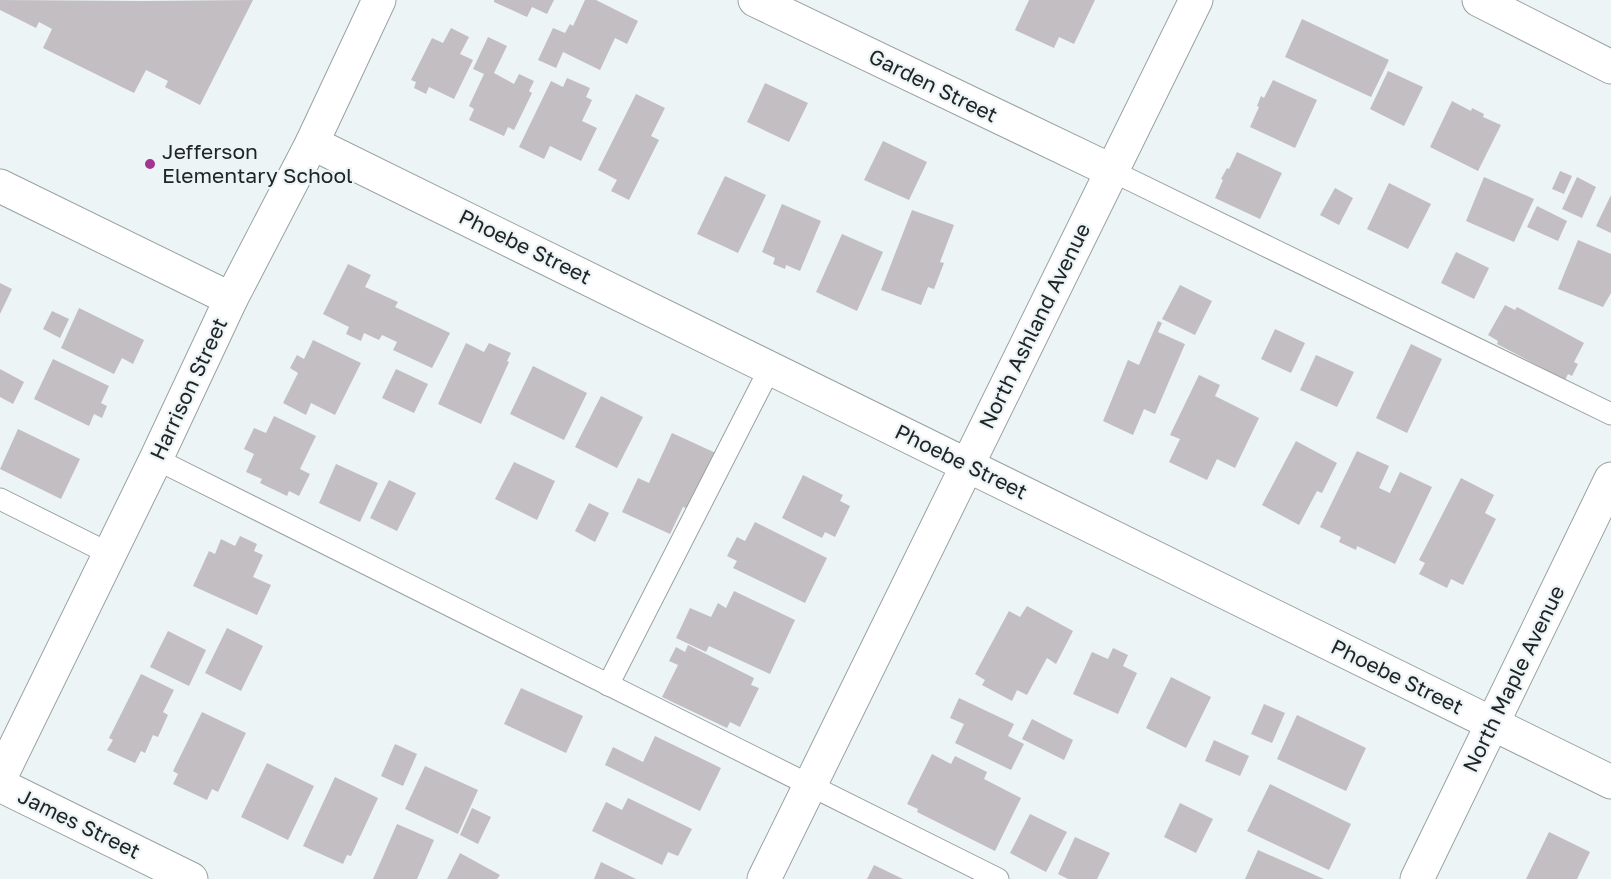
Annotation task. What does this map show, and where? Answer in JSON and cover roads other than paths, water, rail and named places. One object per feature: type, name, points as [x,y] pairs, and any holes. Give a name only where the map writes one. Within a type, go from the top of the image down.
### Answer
[{"type":"street","name":"Harrison Street","points":[[0,778],[156,459],[231,299],[312,142],[379,0]]},
{"type":"street","name":"Garden Street","points":[[755,0],[1112,171]]},
{"type":"street","name":"North Ashland Avenue","points":[[764,879],[1196,0]]},
{"type":"street","points":[[1479,0],[1611,67]]},
{"type":"street","name":"Phoebe Street","points":[[312,142],[1611,782]]},
{"type":"street","points":[[0,186],[231,299]]},
{"type":"street","name":"North Maple Avenue","points":[[1417,879],[1611,479]]},
{"type":"street","name":"James Street","points":[[0,785],[191,879]]},
{"type":"lane","points":[[1112,171],[1611,414]]},
{"type":"lane","points":[[608,685],[770,368]]},
{"type":"lane","points":[[156,459],[998,879]]},
{"type":"lane","points":[[0,499],[110,554]]},
{"type":"place","name":"Jefferson Elementary School","points":[[150,164]]}]
